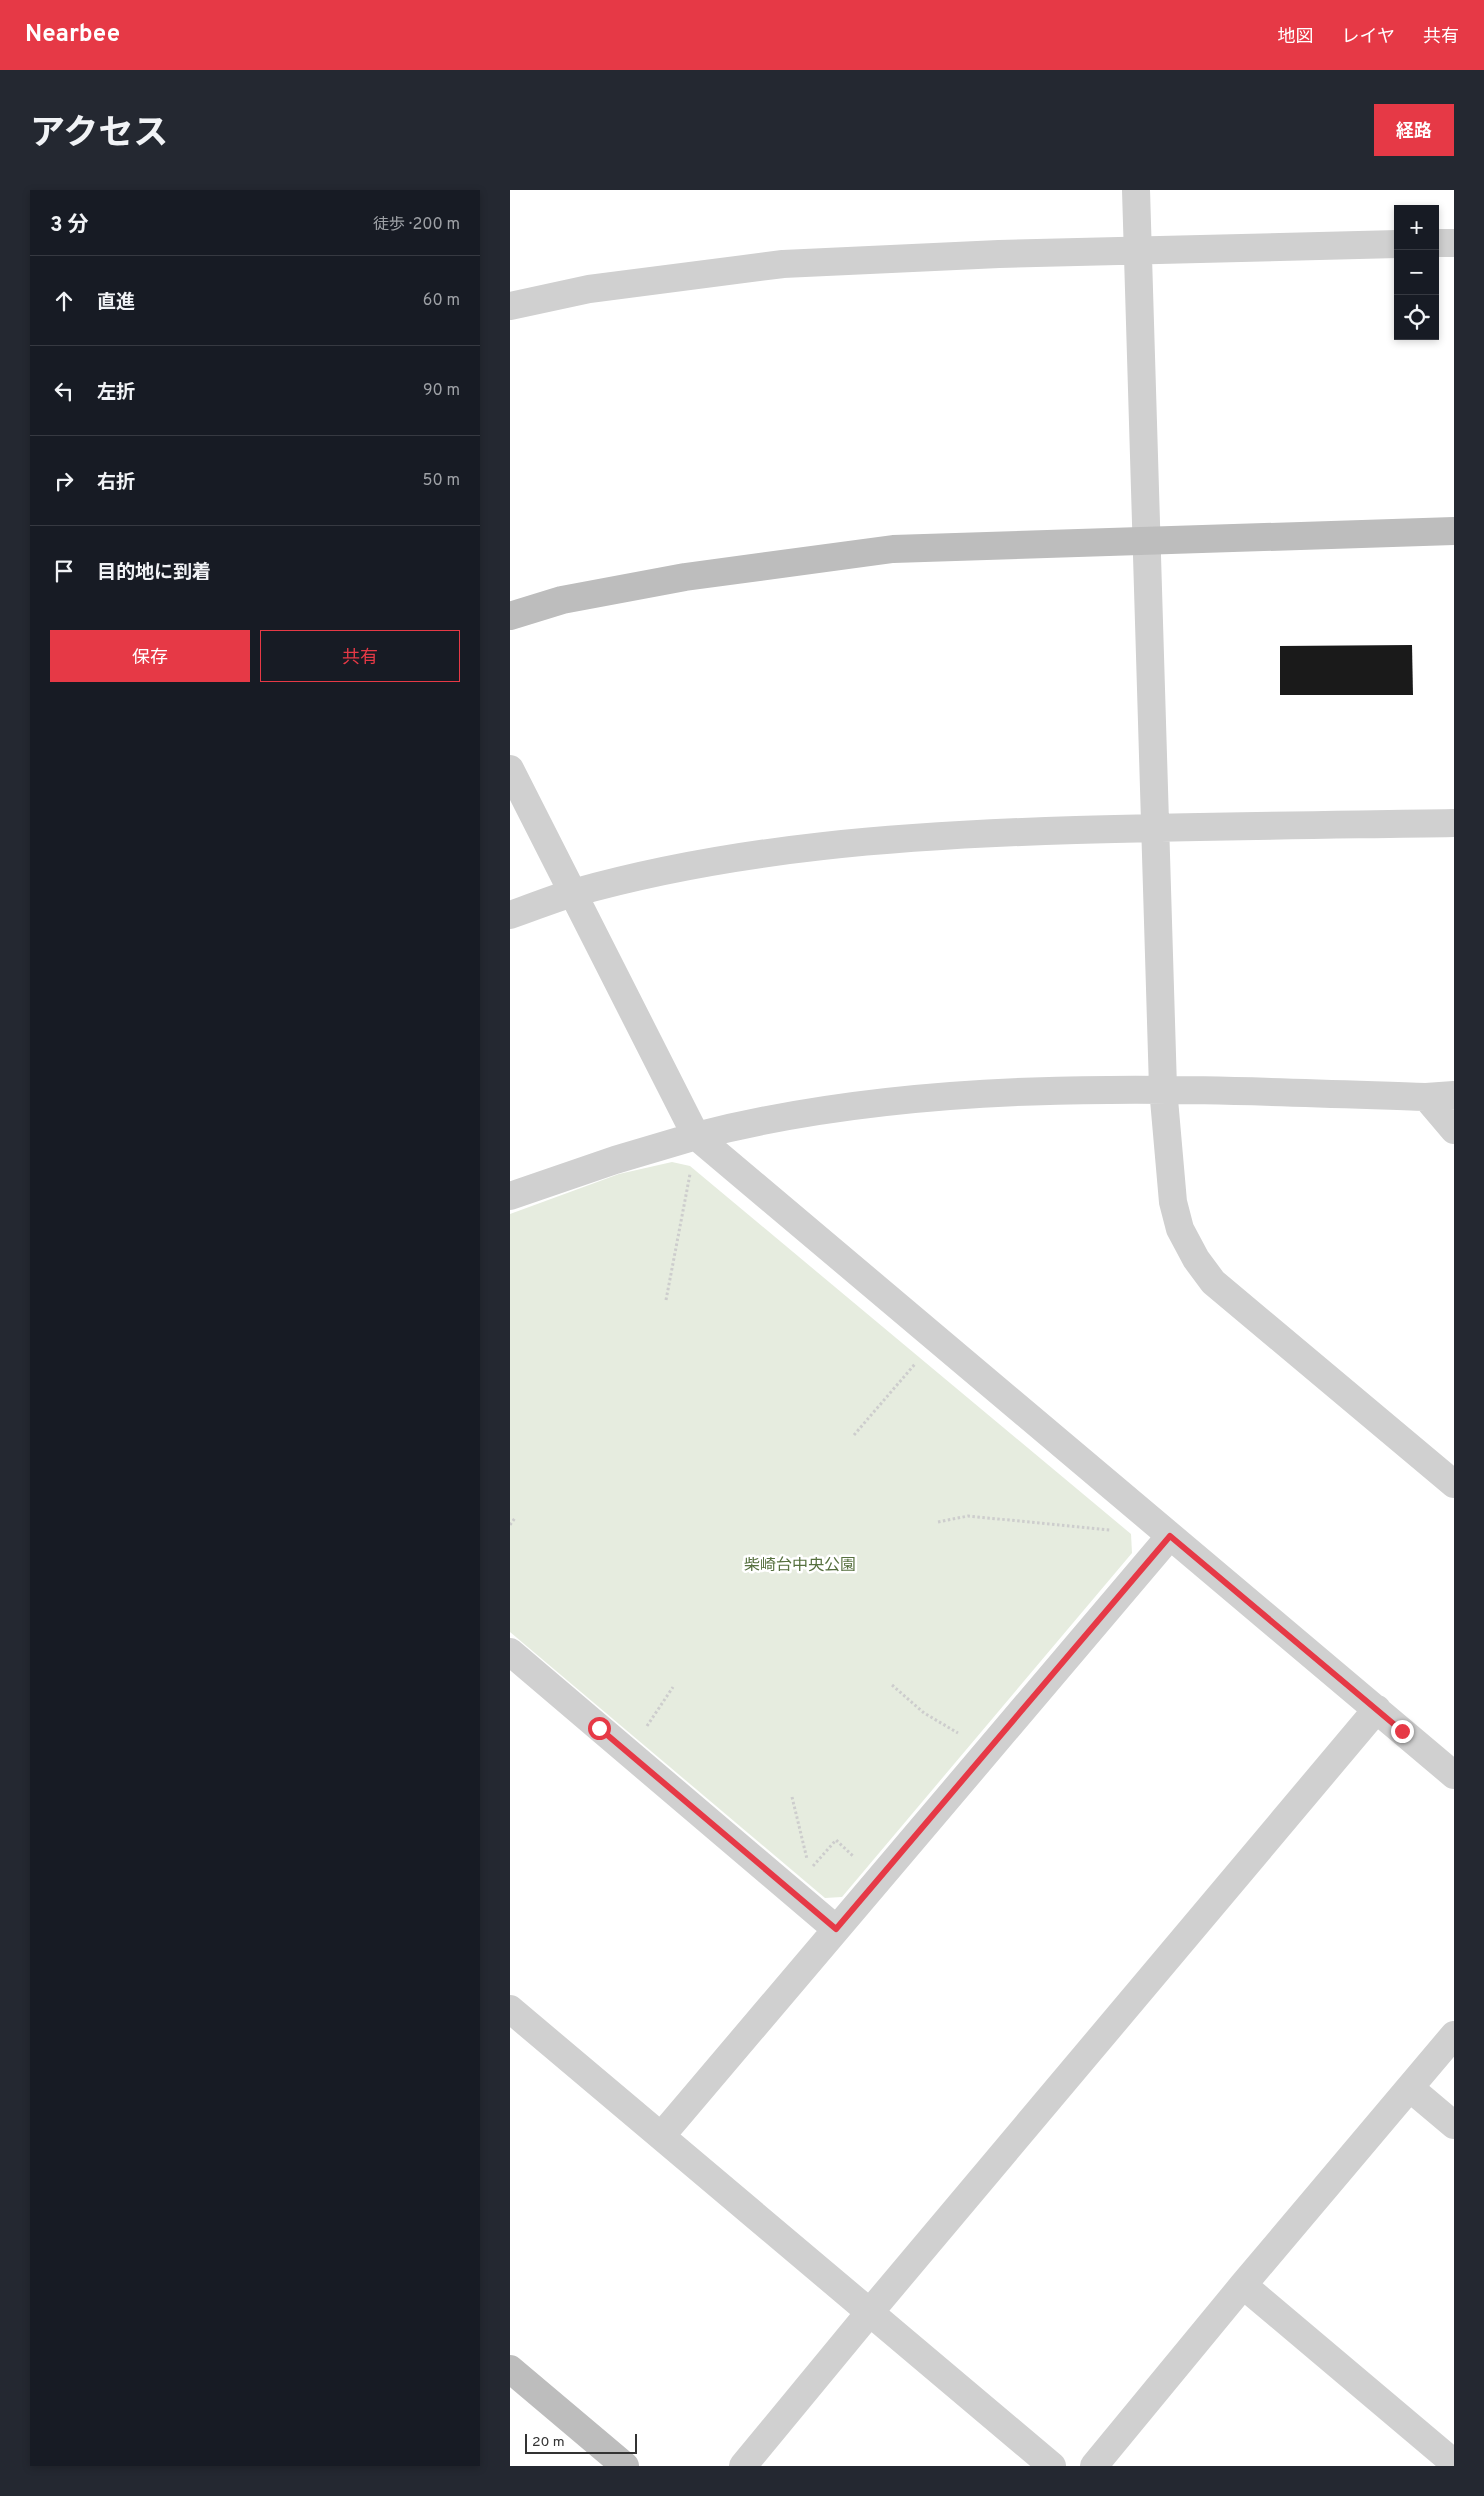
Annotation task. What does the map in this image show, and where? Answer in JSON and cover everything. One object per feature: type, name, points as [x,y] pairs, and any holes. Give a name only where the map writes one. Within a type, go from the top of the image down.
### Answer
[{"type":"street","points":[[1136,190],[1145,542],[1156,827],[1162,1088],[1175,1211],[1180,1229],[1196,1259],[1213,1282],[1454,1484]]},
{"type":"street","points":[[1439,243],[1454,243]]},
{"type":"street","points":[[510,306],[590,289],[783,264],[999,254],[1394,244]]},
{"type":"street","points":[[510,616],[562,600],[685,577],[893,549],[1454,531]]},
{"type":"street","points":[[510,769],[696,1136],[1454,1775]]},
{"type":"street","points":[[510,915],[572,893],[679,869],[782,851],[890,838],[1156,827],[1454,823]]},
{"type":"street","points":[[510,1196],[615,1160],[696,1136],[757,1121],[880,1102],[955,1096],[1162,1088],[1426,1097],[1454,1095]]},
{"type":"street","points":[[1426,1097],[1454,1130]]},
{"type":"street","points":[[662,2135],[1170,1536]]},
{"type":"street","points":[[510,1652],[836,1929]]},
{"type":"street","points":[[743,2466],[870,2312],[1377,1710]]},
{"type":"street","points":[[510,2008],[1052,2466]]},
{"type":"street","points":[[1094,2466],[1243,2284],[1454,2035]]},
{"type":"street","points":[[1410,2088],[1454,2125]]},
{"type":"street","points":[[1243,2284],[1454,2463]]},
{"type":"street","points":[[510,2369],[625,2466]]},
{"type":"path","points":[[666,1300],[680,1238],[696,1136]]},
{"type":"path","points":[[854,1435],[937,1339]]},
{"type":"path","points":[[938,1522],[968,1516],[1112,1530]]},
{"type":"path","points":[[510,1524],[515,1518]]},
{"type":"path","points":[[892,1685],[924,1713],[987,1751]]},
{"type":"path","points":[[642,1733],[673,1687]]},
{"type":"path","points":[[792,1797],[810,1870],[836,1840],[879,1880]]},
{"type":"green space","name":"柴崎台中央公園","points":[[672,1162],[690,1166],[1131,1534],[1132,1553],[842,1897],[825,1898],[510,1632],[510,1214],[619,1174]]},
{"type":"building","points":[[1412,645],[1413,695],[1280,695],[1280,646]]},
{"type":"route","points":[[599,1728],[793,1890],[836,1929],[1170,1536],[1402,1731]]}]
